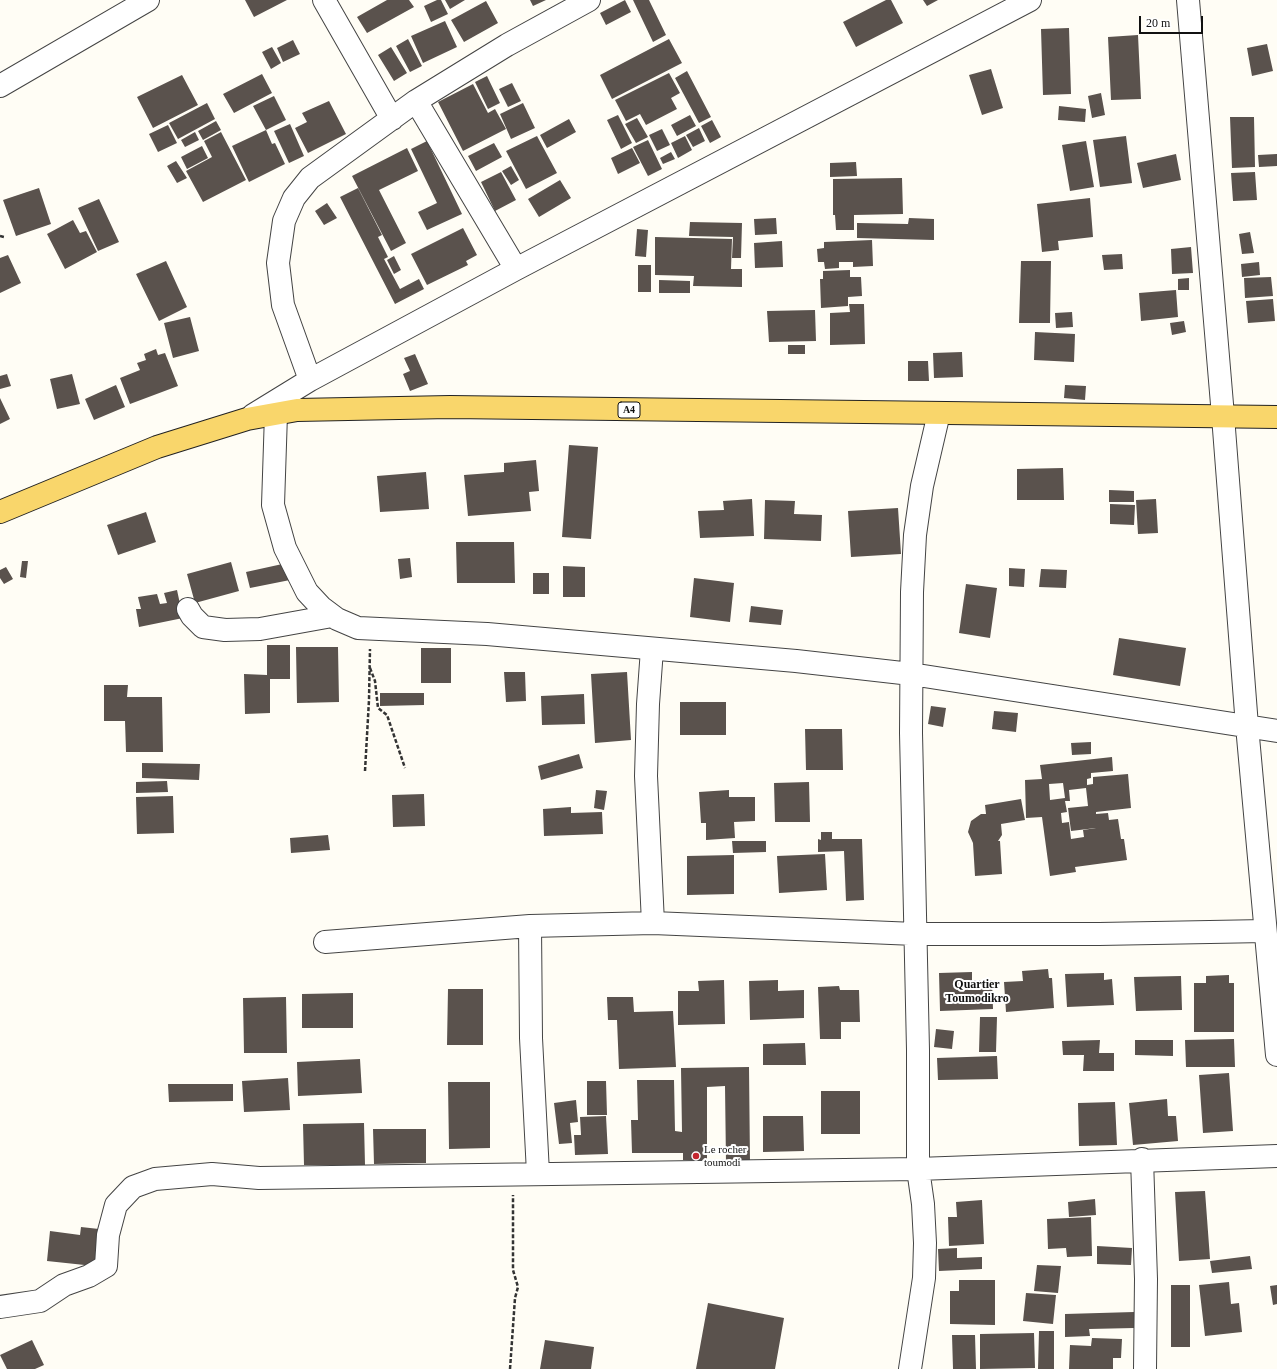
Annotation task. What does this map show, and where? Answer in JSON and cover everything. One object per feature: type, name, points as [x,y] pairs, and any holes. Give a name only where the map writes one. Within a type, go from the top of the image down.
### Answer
[{"type":"main road","name":"A4","points":[[0,512],[157,447],[247,419],[297,410],[450,407],[1277,417]]},
{"type":"street","points":[[0,86],[148,0]]},
{"type":"street","points":[[324,0],[392,119]]},
{"type":"street","points":[[310,380],[283,305],[278,262],[284,222],[294,198],[310,178],[416,101],[507,45],[590,0]]},
{"type":"street","points":[[247,419],[310,380],[516,269],[1030,0]]},
{"type":"street","points":[[1188,0],[1247,726],[1277,1055]]},
{"type":"street","points":[[416,101],[516,269]]},
{"type":"street","points":[[910,1369],[924,1278],[924,1228],[918,1169],[918,1050],[912,820],[912,592],[915,535],[927,461],[939,413]]},
{"type":"street","points":[[276,414],[273,506],[285,548],[307,592],[332,616],[358,628],[487,634],[796,661],[911,674],[1277,730]]},
{"type":"street","points":[[188,609],[192,616],[204,627],[225,630],[260,629],[332,616]]},
{"type":"street","points":[[652,649],[648,704],[646,776],[653,924]]},
{"type":"street","points":[[325,942],[530,926],[653,924],[915,934],[1099,934],[1265,931]]},
{"type":"street","points":[[530,926],[531,1038],[538,1173]]},
{"type":"street","points":[[0,1307],[40,1301],[50,1293],[89,1276],[106,1266],[108,1235],[116,1205],[133,1187],[155,1179],[212,1174],[259,1178],[512,1173],[918,1169],[1277,1156]]},
{"type":"street","points":[[1142,1160],[1146,1279],[1146,1369]]},
{"type":"path","points":[[0,236],[4,237]]},
{"type":"path","points":[[358,628],[370,647],[365,771]]},
{"type":"path","points":[[369,666],[375,681],[378,708],[387,715],[405,768]]},
{"type":"path","points":[[510,1369],[515,1298],[518,1287],[513,1270],[514,1218],[512,1173]]},
{"type":"building","points":[[245,0],[287,0],[254,17]]},
{"type":"building","points":[[387,0],[409,0],[414,7],[367,33],[357,17]]},
{"type":"building","points":[[437,0],[441,0],[448,14],[431,22],[424,6]]},
{"type":"building","points":[[445,0],[465,0],[450,9]]},
{"type":"building","points":[[530,0],[546,0],[533,6]]},
{"type":"building","points":[[625,0],[631,12],[606,25],[600,13]]},
{"type":"building","points":[[633,0],[649,0],[666,35],[653,42]]},
{"type":"building","points":[[886,0],[891,0],[903,23],[856,47],[843,22]]},
{"type":"building","points":[[923,0],[938,0],[927,6]]},
{"type":"building","points":[[486,1],[498,23],[464,42],[451,20]]},
{"type":"building","points":[[445,21],[457,47],[423,63],[411,36]]},
{"type":"building","points":[[1069,28],[1071,94],[1043,95],[1041,29]]},
{"type":"building","points":[[1138,35],[1141,99],[1111,100],[1108,37]]},
{"type":"building","points":[[408,39],[422,66],[410,72],[396,46]]},
{"type":"building","points":[[669,39],[682,63],[612,99],[600,75]]},
{"type":"building","points":[[293,40],[300,54],[283,62],[277,48]]},
{"type":"building","points":[[1267,44],[1273,71],[1252,76],[1247,48]]},
{"type":"building","points":[[272,47],[281,63],[271,69],[262,52]]},
{"type":"building","points":[[391,47],[407,73],[394,81],[378,55]]},
{"type":"building","points":[[991,69],[1003,108],[982,115],[969,75]]},
{"type":"building","points":[[687,71],[711,117],[699,123],[675,78]]},
{"type":"building","points":[[669,73],[680,93],[671,98],[677,109],[646,125],[640,114],[626,121],[615,100]]},
{"type":"building","points":[[262,74],[272,93],[234,113],[223,94]]},
{"type":"building","points":[[182,75],[198,105],[153,128],[137,97]]},
{"type":"building","points":[[487,76],[500,103],[488,109],[475,82]]},
{"type":"building","points":[[512,83],[521,101],[508,107],[499,89]]},
{"type":"building","points":[[473,84],[488,113],[495,109],[506,129],[463,151],[438,102]]},
{"type":"building","points":[[1101,93],[1105,115],[1092,118],[1088,96]]},
{"type":"building","points":[[274,96],[286,120],[266,130],[253,106]]},
{"type":"building","points":[[329,101],[346,134],[308,153],[295,128],[307,122],[302,113]]},
{"type":"building","points":[[207,103],[215,119],[178,139],[169,123]]},
{"type":"building","points":[[523,103],[535,128],[511,139],[500,114]]},
{"type":"building","points":[[1059,106],[1086,109],[1085,122],[1058,120]]},
{"type":"building","points":[[618,115],[632,143],[621,149],[607,120]]},
{"type":"building","points":[[690,115],[696,126],[677,136],[671,125]]},
{"type":"building","points":[[1230,117],[1254,117],[1255,167],[1232,168]]},
{"type":"building","points":[[637,118],[648,137],[636,143],[625,124]]},
{"type":"building","points":[[569,119],[576,132],[547,148],[540,135]]},
{"type":"building","points":[[712,120],[721,137],[710,143],[701,126]]},
{"type":"building","points":[[216,121],[221,130],[203,140],[198,131]]},
{"type":"building","points":[[290,124],[304,156],[289,163],[274,131]]},
{"type":"building","points":[[168,125],[177,143],[158,152],[149,134]]},
{"type":"building","points":[[699,128],[705,141],[693,147],[686,135]]},
{"type":"building","points":[[662,129],[670,145],[657,151],[649,135]]},
{"type":"building","points":[[266,130],[272,144],[275,143],[285,164],[249,182],[232,146]]},
{"type":"building","points":[[195,132],[199,140],[185,147],[181,140]]},
{"type":"building","points":[[221,132],[246,180],[203,202],[186,171],[212,157],[204,141]]},
{"type":"building","points":[[537,136],[557,173],[526,189],[506,151]]},
{"type":"building","points":[[685,136],[692,150],[678,158],[671,143]]},
{"type":"building","points":[[1126,136],[1132,183],[1100,187],[1093,140]]},
{"type":"building","points":[[648,140],[662,169],[648,176],[633,147]]},
{"type":"building","points":[[427,141],[462,214],[427,230],[418,212],[437,203],[411,149]]},
{"type":"building","points":[[1086,141],[1094,187],[1070,191],[1062,145]]},
{"type":"building","points":[[494,143],[502,157],[476,171],[468,156]]},
{"type":"building","points":[[202,146],[208,158],[187,169],[181,157]]},
{"type":"building","points":[[407,148],[418,171],[379,190],[406,243],[391,251],[352,176]]},
{"type":"building","points":[[632,148],[640,163],[618,174],[611,158]]},
{"type":"building","points":[[671,152],[675,159],[663,164],[660,158]]},
{"type":"building","points":[[1176,154],[1181,180],[1143,188],[1137,163]]},
{"type":"building","points":[[1277,154],[1277,166],[1259,167],[1258,155]]},
{"type":"building","points":[[176,161],[187,178],[177,183],[167,166]]},
{"type":"building","points":[[856,162],[857,176],[830,177],[830,163]]},
{"type":"building","points":[[511,166],[519,180],[511,185],[502,171]]},
{"type":"building","points":[[501,172],[516,200],[495,211],[481,182]]},
{"type":"building","points":[[1255,172],[1257,200],[1233,201],[1231,173]]},
{"type":"building","points":[[902,178],[903,214],[854,215],[854,230],[836,230],[835,215],[833,215],[833,179]]},
{"type":"building","points":[[560,180],[571,198],[539,217],[528,199]]},
{"type":"building","points":[[39,188],[51,224],[16,236],[3,200]]},
{"type":"building","points":[[358,188],[382,235],[378,237],[388,257],[384,259],[400,289],[419,279],[424,289],[395,304],[340,197]]},
{"type":"building","points":[[1090,198],[1093,237],[1058,241],[1059,250],[1042,252],[1037,204]]},
{"type":"building","points":[[99,199],[119,242],[98,251],[78,208]]},
{"type":"building","points":[[327,203],[337,218],[324,225],[315,211]]},
{"type":"building","points":[[776,218],[777,234],[755,235],[754,219]]},
{"type":"building","points":[[909,218],[934,219],[934,240],[857,238],[857,223],[908,224]]},
{"type":"building","points":[[73,220],[80,233],[86,231],[97,252],[65,269],[47,234]]},
{"type":"building","points":[[690,222],[742,223],[741,258],[732,258],[733,237],[689,236]]},
{"type":"building","points":[[463,228],[477,255],[466,261],[468,265],[427,285],[411,254]]},
{"type":"building","points":[[637,229],[648,230],[646,257],[635,256]]},
{"type":"building","points":[[1250,232],[1254,253],[1242,254],[1239,234]]},
{"type":"building","points":[[655,237],[732,239],[731,269],[742,269],[742,287],[693,286],[694,276],[655,275]]},
{"type":"building","points":[[872,240],[873,266],[853,267],[853,262],[839,262],[839,268],[825,269],[824,262],[818,262],[817,249],[824,248],[824,242]]},
{"type":"building","points":[[782,241],[783,267],[755,268],[754,243]]},
{"type":"building","points":[[1191,247],[1193,273],[1172,274],[1171,249]]},
{"type":"building","points":[[1122,254],[1123,269],[1104,270],[1102,255]]},
{"type":"building","points":[[8,255],[21,283],[0,293],[0,258]]},
{"type":"building","points":[[394,256],[401,270],[394,274],[387,260]]},
{"type":"building","points":[[166,261],[187,307],[159,321],[136,274]]},
{"type":"building","points":[[1021,261],[1051,261],[1050,323],[1019,323]]},
{"type":"building","points":[[1259,262],[1260,275],[1242,277],[1241,264]]},
{"type":"building","points":[[638,265],[651,265],[651,292],[638,292]]},
{"type":"building","points":[[850,270],[850,277],[861,277],[862,296],[848,297],[848,306],[821,308],[820,279],[823,279],[823,271]]},
{"type":"building","points":[[1271,277],[1273,296],[1245,298],[1244,278]]},
{"type":"building","points":[[1189,278],[1189,290],[1178,290],[1178,279]]},
{"type":"building","points":[[659,280],[690,281],[690,293],[659,293]]},
{"type":"building","points":[[1176,290],[1178,317],[1141,321],[1139,293]]},
{"type":"building","points":[[1273,299],[1275,321],[1248,323],[1246,301]]},
{"type":"building","points":[[849,304],[864,304],[865,344],[830,345],[830,313],[850,312]]},
{"type":"building","points":[[815,310],[816,341],[769,342],[767,311]]},
{"type":"building","points":[[1072,312],[1073,327],[1056,328],[1055,313]]},
{"type":"building","points":[[190,317],[199,351],[173,358],[164,323]]},
{"type":"building","points":[[1184,321],[1186,332],[1172,335],[1170,323]]},
{"type":"building","points":[[1035,332],[1075,334],[1074,362],[1034,360]]},
{"type":"building","points":[[788,345],[805,345],[805,354],[788,354]]},
{"type":"building","points":[[156,349],[158,355],[165,353],[178,386],[130,404],[120,378],[140,370],[137,363],[146,360],[144,354]]},
{"type":"building","points":[[962,352],[963,377],[934,378],[933,353]]},
{"type":"building","points":[[415,354],[428,384],[410,391],[403,374],[410,371],[404,358]]},
{"type":"building","points":[[908,361],[928,361],[929,381],[908,381]]},
{"type":"building","points":[[7,374],[11,386],[0,389],[0,376]]},
{"type":"building","points":[[72,374],[80,404],[57,409],[50,379]]},
{"type":"building","points":[[116,385],[125,407],[94,420],[85,399]]},
{"type":"building","points":[[1065,385],[1086,386],[1085,400],[1064,398]]},
{"type":"building","points":[[0,398],[10,419],[0,424]]},
{"type":"building","points":[[569,445],[598,447],[591,539],[562,537]]},
{"type":"building","points":[[536,460],[539,491],[529,492],[531,511],[468,516],[464,475],[504,472],[504,463]]},
{"type":"building","points":[[1063,468],[1064,500],[1017,500],[1017,469]]},
{"type":"building","points":[[426,472],[429,509],[380,512],[377,476]]},
{"type":"building","points":[[1109,490],[1134,491],[1134,502],[1109,502]]},
{"type":"building","points":[[752,499],[754,536],[700,538],[698,511],[724,510],[723,501]]},
{"type":"building","points":[[1156,499],[1158,533],[1138,534],[1136,500]]},
{"type":"building","points":[[765,500],[795,501],[794,514],[822,515],[821,541],[764,539]]},
{"type":"building","points":[[1110,504],[1135,505],[1134,525],[1110,524]]},
{"type":"building","points":[[898,508],[901,554],[851,557],[848,511]]},
{"type":"building","points":[[146,512],[156,542],[118,555],[107,525]]},
{"type":"building","points":[[456,542],[514,542],[515,583],[457,583]]},
{"type":"building","points":[[410,558],[412,577],[400,579],[398,559]]},
{"type":"building","points":[[22,561],[28,561],[26,578],[20,577]]},
{"type":"building","points":[[231,562],[239,591],[195,603],[187,574]]},
{"type":"building","points":[[287,563],[290,580],[250,588],[246,572]]},
{"type":"building","points":[[563,566],[585,567],[585,597],[563,597]]},
{"type":"building","points":[[6,567],[13,579],[4,584],[0,578],[0,570]]},
{"type":"building","points":[[1009,568],[1025,569],[1024,587],[1009,586]]},
{"type":"building","points":[[1041,569],[1067,570],[1066,588],[1039,587]]},
{"type":"building","points":[[533,573],[549,573],[549,594],[533,594]]},
{"type":"building","points":[[694,578],[734,583],[730,622],[690,617]]},
{"type":"building","points":[[966,584],[997,588],[990,638],[959,633]]},
{"type":"building","points":[[177,590],[183,618],[139,627],[136,609],[141,609],[138,597],[157,594],[160,604],[167,603],[164,593]]},
{"type":"building","points":[[751,606],[783,610],[781,625],[749,622]]},
{"type":"building","points":[[1119,638],[1186,648],[1180,686],[1113,675]]},
{"type":"building","points":[[267,645],[290,645],[290,679],[270,679],[270,713],[245,714],[244,674],[267,675]]},
{"type":"building","points":[[296,647],[338,647],[339,702],[297,703]]},
{"type":"building","points":[[421,648],[451,648],[451,683],[421,683]]},
{"type":"building","points":[[504,672],[525,672],[526,701],[506,702]]},
{"type":"building","points":[[627,672],[631,740],[595,743],[591,674]]},
{"type":"building","points":[[104,685],[128,685],[127,697],[162,697],[163,752],[126,752],[125,721],[104,721]]},
{"type":"building","points":[[380,693],[424,693],[424,705],[380,706]]},
{"type":"building","points":[[584,694],[585,724],[542,725],[541,696]]},
{"type":"building","points":[[680,702],[726,702],[726,735],[680,735]]},
{"type":"building","points":[[931,706],[946,708],[943,727],[928,724]]},
{"type":"building","points":[[994,711],[1018,713],[1016,732],[992,729]]},
{"type":"building","points":[[805,729],[842,729],[843,770],[806,770]]},
{"type":"building","points":[[1091,742],[1091,754],[1072,755],[1071,743]]},
{"type":"building","points":[[579,754],[583,768],[541,780],[538,766]]},
{"type":"building","points":[[1112,757],[1113,771],[1091,773],[1091,778],[1087,779],[1087,785],[1093,784],[1093,777],[1128,774],[1131,808],[1096,812],[1096,814],[1108,813],[1109,820],[1118,819],[1121,839],[1124,839],[1127,860],[1075,867],[1076,872],[1050,876],[1042,817],[1026,818],[1025,780],[1042,779],[1040,765]],"holes":[[[1063,783],[1065,798],[1050,800],[1049,784]],[[1086,788],[1088,806],[1068,808],[1071,831],[1096,828],[1083,830],[1084,837],[1071,839],[1069,822],[1062,823],[1061,813],[1067,812],[1065,801],[1070,801],[1069,790]]]},
{"type":"building","points":[[142,763],[200,764],[199,780],[142,778]]},
{"type":"building","points":[[167,781],[168,792],[136,793],[136,782]]},
{"type":"building","points":[[809,782],[810,822],[775,822],[774,783]]},
{"type":"building","points":[[596,790],[607,791],[604,810],[594,808]]},
{"type":"building","points":[[729,790],[729,797],[755,797],[755,821],[734,822],[735,838],[706,840],[706,823],[701,823],[699,792]]},
{"type":"building","points":[[424,794],[425,826],[393,827],[392,795]]},
{"type":"building","points":[[173,796],[174,833],[137,834],[136,797]]},
{"type":"building","points":[[1021,799],[1025,820],[1001,824],[1002,835],[998,841],[1000,841],[1002,874],[975,876],[973,843],[968,832],[971,821],[981,814],[986,814],[985,805]]},
{"type":"building","points":[[571,807],[571,813],[602,812],[603,834],[544,836],[543,809]]},
{"type":"building","points":[[821,832],[832,832],[832,839],[862,839],[864,900],[846,901],[844,851],[818,852],[818,839],[821,840]]},
{"type":"building","points":[[328,835],[330,850],[291,853],[290,838]]},
{"type":"building","points":[[732,841],[766,841],[766,852],[733,853]]},
{"type":"building","points":[[825,854],[827,890],[779,893],[777,856]]},
{"type":"building","points":[[734,855],[734,894],[687,895],[687,856]]},
{"type":"building","points":[[1048,969],[1049,978],[1052,978],[1054,1008],[1006,1012],[1004,982],[1023,981],[1022,971]]},
{"type":"building","points":[[972,972],[972,980],[992,980],[993,1009],[940,1011],[939,973]]},
{"type":"building","points":[[1104,973],[1104,980],[1112,979],[1114,1005],[1067,1007],[1065,974]]},
{"type":"building","points":[[1229,975],[1229,983],[1234,983],[1234,1032],[1194,1032],[1194,983],[1206,983],[1206,976]]},
{"type":"building","points":[[1181,976],[1182,1010],[1136,1011],[1134,977]]},
{"type":"building","points":[[724,980],[725,1024],[678,1025],[678,991],[699,991],[698,981]]},
{"type":"building","points":[[778,980],[778,991],[804,990],[804,1018],[750,1020],[749,981]]},
{"type":"building","points":[[839,986],[840,990],[859,990],[860,1022],[841,1022],[841,1039],[820,1039],[818,987]]},
{"type":"building","points":[[448,989],[483,989],[483,1045],[447,1045]]},
{"type":"building","points":[[353,993],[353,1028],[302,1028],[302,994]]},
{"type":"building","points":[[286,997],[287,1053],[244,1053],[243,998]]},
{"type":"building","points":[[607,997],[633,997],[634,1012],[673,1011],[676,1067],[619,1069],[617,1020],[608,1020]]},
{"type":"building","points":[[980,1017],[997,1017],[996,1052],[979,1052]]},
{"type":"building","points":[[936,1029],[954,1031],[952,1049],[934,1047]]},
{"type":"building","points":[[1234,1039],[1235,1067],[1186,1067],[1185,1040]]},
{"type":"building","points":[[1100,1040],[1099,1053],[1114,1053],[1114,1071],[1083,1071],[1084,1055],[1063,1055],[1062,1041]]},
{"type":"building","points":[[1135,1040],[1173,1040],[1173,1056],[1135,1055]]},
{"type":"building","points":[[805,1043],[806,1065],[763,1065],[763,1044]]},
{"type":"building","points":[[997,1056],[998,1079],[938,1080],[937,1058]]},
{"type":"building","points":[[360,1059],[362,1093],[298,1096],[297,1062]]},
{"type":"building","points":[[749,1067],[750,1163],[726,1163],[725,1086],[707,1087],[707,1160],[683,1160],[683,1153],[632,1153],[631,1120],[638,1120],[637,1080],[674,1080],[675,1131],[682,1132],[681,1068]]},
{"type":"building","points":[[1229,1073],[1233,1131],[1203,1133],[1199,1075]]},
{"type":"building","points":[[288,1078],[290,1110],[244,1112],[242,1081]]},
{"type":"building","points":[[587,1081],[606,1081],[607,1115],[587,1115]]},
{"type":"building","points":[[448,1082],[490,1082],[490,1148],[449,1149]]},
{"type":"building","points":[[168,1084],[233,1084],[233,1101],[169,1102]]},
{"type":"building","points":[[821,1091],[860,1091],[860,1134],[821,1134]]},
{"type":"building","points":[[1167,1099],[1168,1116],[1176,1116],[1178,1141],[1133,1145],[1129,1103]]},
{"type":"building","points":[[576,1100],[578,1122],[570,1123],[572,1143],[559,1144],[554,1103]]},
{"type":"building","points":[[1115,1102],[1117,1145],[1079,1146],[1078,1103]]},
{"type":"building","points":[[606,1116],[608,1154],[575,1155],[574,1135],[581,1135],[580,1117]]},
{"type":"building","points":[[763,1116],[803,1116],[804,1151],[763,1152]]},
{"type":"building","points":[[364,1123],[365,1165],[304,1165],[303,1124]]},
{"type":"building","points":[[373,1129],[426,1129],[426,1163],[374,1164]]},
{"type":"building","points":[[1205,1191],[1210,1259],[1179,1261],[1175,1192]]},
{"type":"building","points":[[1095,1199],[1096,1215],[1069,1217],[1068,1202]]},
{"type":"building","points":[[982,1200],[984,1244],[949,1246],[948,1217],[957,1217],[956,1202]]},
{"type":"building","points":[[1091,1217],[1092,1256],[1067,1257],[1066,1248],[1048,1249],[1047,1219]]},
{"type":"building","points":[[81,1227],[99,1229],[94,1266],[47,1261],[50,1231],[80,1235]]},
{"type":"building","points":[[1097,1246],[1132,1248],[1131,1265],[1097,1264]]},
{"type":"building","points":[[957,1248],[957,1258],[982,1257],[982,1269],[939,1271],[938,1249]]},
{"type":"building","points":[[1250,1256],[1252,1269],[1212,1273],[1210,1261]]},
{"type":"building","points":[[1037,1265],[1061,1266],[1058,1293],[1034,1291]]},
{"type":"building","points":[[959,1280],[995,1280],[995,1325],[950,1324],[950,1291],[959,1291]]},
{"type":"building","points":[[1229,1282],[1231,1304],[1239,1303],[1242,1332],[1205,1336],[1199,1285]]},
{"type":"building","points":[[1171,1285],[1190,1285],[1190,1347],[1171,1347]]},
{"type":"building","points":[[1277,1285],[1277,1304],[1273,1305],[1270,1286]]},
{"type":"building","points":[[1026,1293],[1056,1295],[1053,1324],[1023,1321]]},
{"type":"building","points":[[708,1303],[784,1318],[775,1369],[696,1369]]},
{"type":"building","points":[[1134,1312],[1134,1328],[1089,1329],[1090,1336],[1065,1337],[1065,1314]]},
{"type":"building","points":[[1039,1331],[1054,1331],[1054,1369],[1038,1369]]},
{"type":"building","points":[[1034,1333],[1035,1368],[980,1369],[980,1334]]},
{"type":"building","points":[[952,1335],[975,1335],[976,1369],[953,1369]]},
{"type":"building","points":[[1092,1338],[1122,1339],[1121,1358],[1113,1358],[1113,1369],[1069,1369],[1070,1345],[1091,1346]]},
{"type":"building","points":[[32,1340],[44,1365],[35,1369],[7,1369],[0,1355]]},
{"type":"building","points":[[545,1340],[594,1347],[591,1369],[540,1369]]},
{"type":"place","name":"Le rocher toumodi","points":[[696,1156]]},
{"type":"district","name":"Quartier Toumodikro","points":[[977,992]]}]
